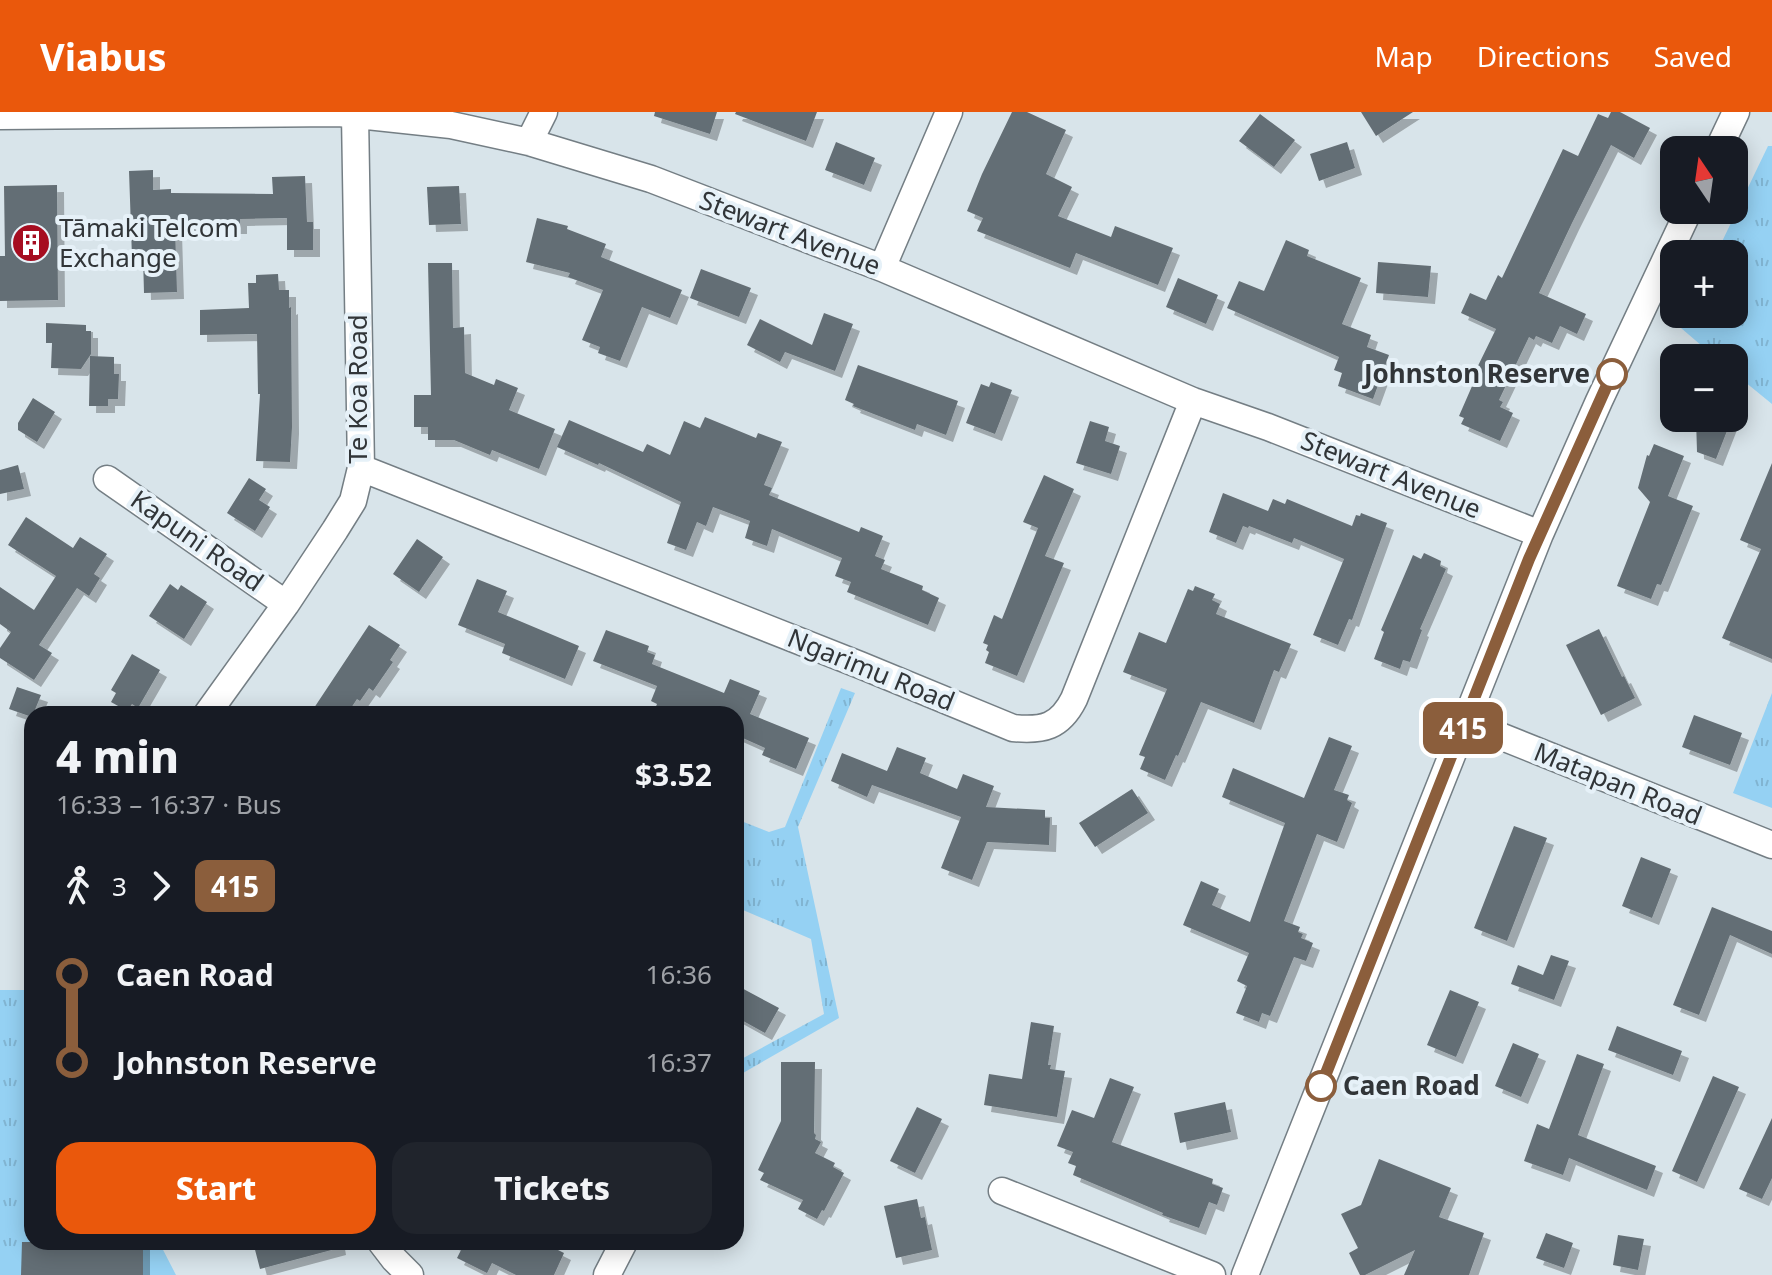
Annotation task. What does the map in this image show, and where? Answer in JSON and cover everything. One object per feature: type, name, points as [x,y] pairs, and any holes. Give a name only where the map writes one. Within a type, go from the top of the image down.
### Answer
[{"type":"street","points":[[529,142],[544,112]]},
{"type":"street","points":[[882,268],[949,112]]},
{"type":"street","points":[[1725,136],[1736,112]]},
{"type":"street","name":"Stewart Avenue","points":[[0,116],[325,113],[451,125],[529,142],[651,179],[882,268],[1193,401],[1281,432],[1540,534]]},
{"type":"street","name":"Te Koa Road","points":[[213,706],[286,604],[353,501],[361,468],[355,115]]},
{"type":"street","points":[[1245,1275],[1540,534],[1682,224]]},
{"type":"street","name":"Ngarimu Road","points":[[361,468],[1013,728],[1031,730],[1050,726],[1066,715],[1074,699],[1193,401]]},
{"type":"street","name":"Kapuni Road","points":[[107,479],[286,604]]},
{"type":"street","name":"Matapan Road","points":[[1465,722],[1772,845]]},
{"type":"street","points":[[1002,1191],[1212,1275]]},
{"type":"street","points":[[387,1250],[410,1275]]},
{"type":"street","points":[[607,1275],[620,1250]]},
{"type":"green space","points":[[1768,146],[1772,146],[1772,404],[1748,384],[1748,344],[1700,344],[1681,328],[1748,328],[1748,240],[1723,240],[1730,224],[1748,224],[1748,188]]},
{"type":"green space","points":[[841,688],[855,693],[798,827],[839,1018],[744,1072],[744,1058],[824,1014],[811,939],[744,910],[744,822],[769,832],[785,827]]},
{"type":"green space","points":[[1772,693],[1772,808],[1733,793]]},
{"type":"green space","points":[[0,990],[24,990],[24,1250],[163,1250],[176,1275],[0,1275]]},
{"type":"building","points":[[655,112],[717,112],[710,134],[654,116]]},
{"type":"building","points":[[736,112],[817,112],[806,141]]},
{"type":"building","points":[[1012,112],[1027,112],[1066,130],[1046,174],[1072,187],[1058,216],[1111,237],[1115,226],[1173,248],[1158,285],[1076,253],[1070,268],[977,231],[983,218],[967,211]]},
{"type":"building","points":[[1361,112],[1413,112],[1376,136]]},
{"type":"building","points":[[1611,112],[1620,112],[1650,128],[1634,158],[1611,145],[1572,223],[1539,293],[1586,314],[1577,334],[1560,326],[1552,343],[1536,336],[1534,340],[1529,337],[1499,400],[1503,402],[1500,407],[1513,413],[1500,441],[1461,424],[1464,418],[1459,416],[1476,377],[1473,376],[1496,329],[1461,313],[1470,293],[1486,300],[1498,275],[1502,278],[1563,149],[1578,156],[1598,114],[1608,118]]},
{"type":"building","points":[[1260,114],[1295,140],[1274,167],[1239,141]]},
{"type":"building","points":[[836,142],[875,158],[864,185],[825,170]]},
{"type":"building","points":[[1347,142],[1355,168],[1319,181],[1310,154]]},
{"type":"building","points":[[153,170],[153,190],[171,189],[171,193],[273,194],[272,177],[305,176],[307,222],[313,222],[313,250],[287,250],[287,218],[240,219],[240,227],[175,227],[177,292],[144,293],[143,256],[132,257],[129,171]]},
{"type":"building","name":"Tāmaki Telcom Exchange","points":[[57,185],[58,300],[0,301],[0,256],[5,256],[4,186]]},
{"type":"building","points":[[459,186],[461,224],[429,225],[427,187]]},
{"type":"building","points":[[537,218],[568,226],[567,229],[606,244],[601,257],[682,290],[670,318],[642,307],[620,361],[598,353],[600,347],[582,340],[603,290],[568,277],[570,273],[526,262]]},
{"type":"building","points":[[1286,240],[1309,250],[1307,256],[1361,278],[1342,324],[1371,335],[1367,347],[1389,355],[1373,399],[1338,386],[1342,373],[1334,370],[1339,357],[1227,308],[1239,281],[1264,291]]},
{"type":"building","points":[[1378,262],[1431,266],[1428,297],[1376,293]]},
{"type":"building","points":[[428,263],[452,263],[453,328],[464,327],[465,373],[494,385],[496,379],[518,388],[509,410],[555,429],[539,469],[492,450],[490,455],[454,440],[428,440],[428,427],[414,427],[414,395],[431,395]]},
{"type":"building","points":[[701,269],[751,288],[739,317],[690,298]]},
{"type":"building","points":[[278,274],[279,290],[289,290],[291,307],[290,462],[256,461],[260,394],[257,334],[200,335],[200,310],[249,308],[248,283],[256,283],[256,275]]},
{"type":"building","points":[[1178,278],[1218,295],[1206,324],[1166,307]]},
{"type":"building","points":[[824,313],[853,324],[835,371],[785,352],[780,362],[747,345],[760,319],[812,345]]},
{"type":"building","points":[[46,323],[86,325],[86,331],[91,331],[91,354],[81,369],[51,368],[52,343],[46,343]]},
{"type":"building","points":[[90,356],[114,357],[114,374],[119,374],[118,399],[108,399],[108,406],[89,406]]},
{"type":"building","points":[[858,365],[958,401],[946,435],[917,424],[915,430],[845,400]]},
{"type":"building","points":[[991,382],[1012,390],[995,434],[966,423],[981,384],[989,387]]},
{"type":"building","points":[[33,398],[55,412],[37,442],[18,430],[18,423]]},
{"type":"building","points":[[705,417],[756,438],[758,433],[782,442],[764,485],[772,488],[769,495],[859,532],[861,527],[883,536],[875,556],[885,560],[881,569],[923,586],[922,590],[939,598],[928,625],[847,592],[851,582],[835,576],[842,558],[772,529],[767,546],[745,538],[750,521],[713,507],[706,526],[697,522],[686,550],[667,543],[681,502],[599,463],[557,447],[569,420],[643,452],[647,444],[670,455],[684,421],[700,428]]},
{"type":"building","points":[[1090,421],[1109,427],[1105,441],[1120,446],[1111,474],[1076,463]]},
{"type":"building","points":[[1696,432],[1727,432],[1716,459],[1697,452]]},
{"type":"building","points":[[1654,444],[1684,456],[1668,496],[1693,506],[1661,585],[1657,584],[1651,599],[1617,586],[1650,502],[1638,488],[1647,455]]},
{"type":"building","points":[[1772,463],[1772,659],[1722,638],[1761,549],[1740,540]]},
{"type":"building","points":[[18,465],[24,489],[0,494],[0,470]]},
{"type":"building","points":[[1044,475],[1074,489],[1045,556],[1064,563],[1017,676],[985,663],[989,652],[986,650],[988,645],[983,643],[994,615],[1002,619],[1038,528],[1023,522]]},
{"type":"building","points":[[249,478],[266,489],[259,500],[270,507],[255,531],[227,513]]},
{"type":"building","points":[[1223,493],[1268,511],[1273,499],[1285,504],[1287,499],[1352,526],[1356,515],[1360,516],[1361,513],[1387,523],[1352,620],[1349,619],[1338,645],[1313,635],[1344,559],[1294,538],[1292,543],[1249,526],[1243,526],[1236,543],[1209,532]]},
{"type":"building","points":[[26,517],[73,548],[80,537],[107,554],[94,574],[100,578],[89,596],[77,588],[39,645],[52,653],[34,680],[0,658],[0,648],[11,632],[0,624],[0,587],[34,610],[56,576],[8,545]]},
{"type":"building","points":[[417,539],[443,557],[419,592],[393,574]]},
{"type":"building","points":[[1424,553],[1441,561],[1440,566],[1446,569],[1420,629],[1410,662],[1403,660],[1400,669],[1374,659],[1384,632],[1381,630],[1413,555],[1421,559]]},
{"type":"building","points":[[477,579],[507,591],[498,612],[579,646],[565,679],[502,653],[505,644],[458,625]]},
{"type":"building","points":[[170,584],[178,590],[181,585],[207,602],[184,639],[149,616]]},
{"type":"building","points":[[1195,586],[1215,594],[1212,600],[1220,604],[1216,614],[1291,644],[1279,672],[1274,670],[1254,723],[1201,702],[1165,780],[1140,769],[1145,757],[1139,755],[1167,689],[1123,672],[1139,632],[1166,643],[1188,589],[1193,591]]},
{"type":"building","points":[[369,625],[400,645],[390,660],[393,662],[373,691],[369,688],[360,701],[357,699],[352,706],[315,706]]},
{"type":"building","points":[[1599,629],[1635,698],[1601,715],[1566,645]]},
{"type":"building","points":[[606,630],[649,646],[647,652],[655,655],[652,664],[724,693],[730,679],[760,691],[750,714],[809,738],[796,769],[762,755],[765,748],[744,739],[744,706],[656,706],[651,701],[657,686],[593,661]]},
{"type":"building","points":[[132,654],[160,670],[139,706],[118,706],[111,702],[116,693],[111,690]]},
{"type":"building","points":[[17,687],[41,695],[36,706],[24,706],[24,714],[9,709]]},
{"type":"building","points":[[1694,715],[1742,733],[1730,765],[1682,747]]},
{"type":"building","points":[[1329,737],[1352,746],[1334,790],[1349,795],[1347,800],[1352,803],[1337,842],[1317,834],[1284,921],[1300,927],[1298,932],[1303,934],[1301,938],[1313,943],[1306,961],[1294,957],[1270,1016],[1262,1013],[1259,1022],[1236,1013],[1247,986],[1237,981],[1249,953],[1183,925],[1201,881],[1219,889],[1212,905],[1250,922],[1285,823],[1222,797],[1233,768],[1304,798]]},
{"type":"building","points":[[897,747],[926,758],[920,773],[957,789],[963,774],[994,786],[986,807],[1045,810],[1045,818],[1050,818],[1049,845],[987,842],[972,880],[941,868],[961,817],[872,785],[867,797],[831,781],[842,753],[887,771]]},
{"type":"building","points":[[1132,789],[1148,813],[1095,847],[1079,823]]},
{"type":"building","points":[[1514,826],[1547,838],[1507,941],[1474,928]]},
{"type":"building","points":[[1641,857],[1671,869],[1652,918],[1622,906]]},
{"type":"building","points":[[1712,907],[1772,931],[1772,954],[1730,935],[1699,1015],[1673,1005]]},
{"type":"building","points":[[1551,955],[1569,961],[1554,1000],[1511,984],[1518,965],[1543,975]]},
{"type":"building","points":[[744,989],[779,1008],[765,1033],[744,1021]]},
{"type":"building","points":[[1450,990],[1479,1002],[1456,1057],[1427,1045]]},
{"type":"building","points":[[1031,1022],[1054,1026],[1048,1065],[1051,1065],[1050,1069],[1065,1071],[1057,1117],[984,1105],[989,1074],[1022,1079]]},
{"type":"building","points":[[1617,1026],[1682,1051],[1673,1075],[1608,1050]]},
{"type":"building","points":[[1513,1043],[1539,1054],[1521,1097],[1495,1086]]},
{"type":"building","points":[[1577,1054],[1604,1064],[1578,1135],[1656,1166],[1647,1190],[1569,1158],[1563,1175],[1524,1161],[1537,1124],[1549,1129]]},
{"type":"building","points":[[781,1062],[815,1062],[814,1133],[815,1139],[821,1142],[815,1153],[835,1163],[833,1167],[844,1173],[817,1219],[798,1209],[803,1200],[760,1180],[764,1173],[758,1170],[781,1121]]},
{"type":"building","points":[[1713,1076],[1739,1087],[1697,1182],[1672,1171]]},
{"type":"building","points":[[1110,1078],[1134,1087],[1112,1142],[1213,1179],[1212,1184],[1223,1188],[1217,1205],[1209,1202],[1199,1228],[1073,1175],[1076,1166],[1068,1163],[1073,1152],[1057,1146],[1072,1110],[1094,1118]]},
{"type":"building","points":[[1225,1102],[1231,1132],[1180,1143],[1174,1113]]},
{"type":"building","points":[[917,1107],[942,1119],[915,1173],[890,1161]]},
{"type":"building","points":[[1772,1118],[1772,1178],[1762,1199],[1739,1189]]},
{"type":"building","points":[[1379,1159],[1451,1188],[1439,1217],[1484,1233],[1469,1275],[1404,1275],[1415,1250],[1360,1275],[1349,1253],[1358,1248],[1341,1214],[1361,1205]]},
{"type":"building","points":[[917,1199],[921,1218],[925,1217],[932,1250],[896,1258],[884,1206]]},
{"type":"building","points":[[1546,1233],[1573,1243],[1564,1268],[1536,1258]]},
{"type":"building","points":[[1618,1235],[1644,1239],[1638,1270],[1613,1265]]},
{"type":"building","points":[[22,1242],[24,1250],[143,1250],[143,1275],[21,1275]]},
{"type":"building","points":[[255,1250],[331,1250],[260,1269]]},
{"type":"building","points":[[461,1250],[558,1250],[564,1253],[554,1275],[516,1275],[492,1263],[487,1273],[457,1258]]},
{"type":"bus line","name":"415","points":[[1321,1086],[1529,559],[1612,374]]},
{"type":"place","name":"Tāmaki Telcom Exchange","points":[[31,243]]},
{"type":"place","name":"Johnston Reserve","points":[[1612,374]]},
{"type":"place","name":"Caen Road","points":[[1321,1086]]}]
